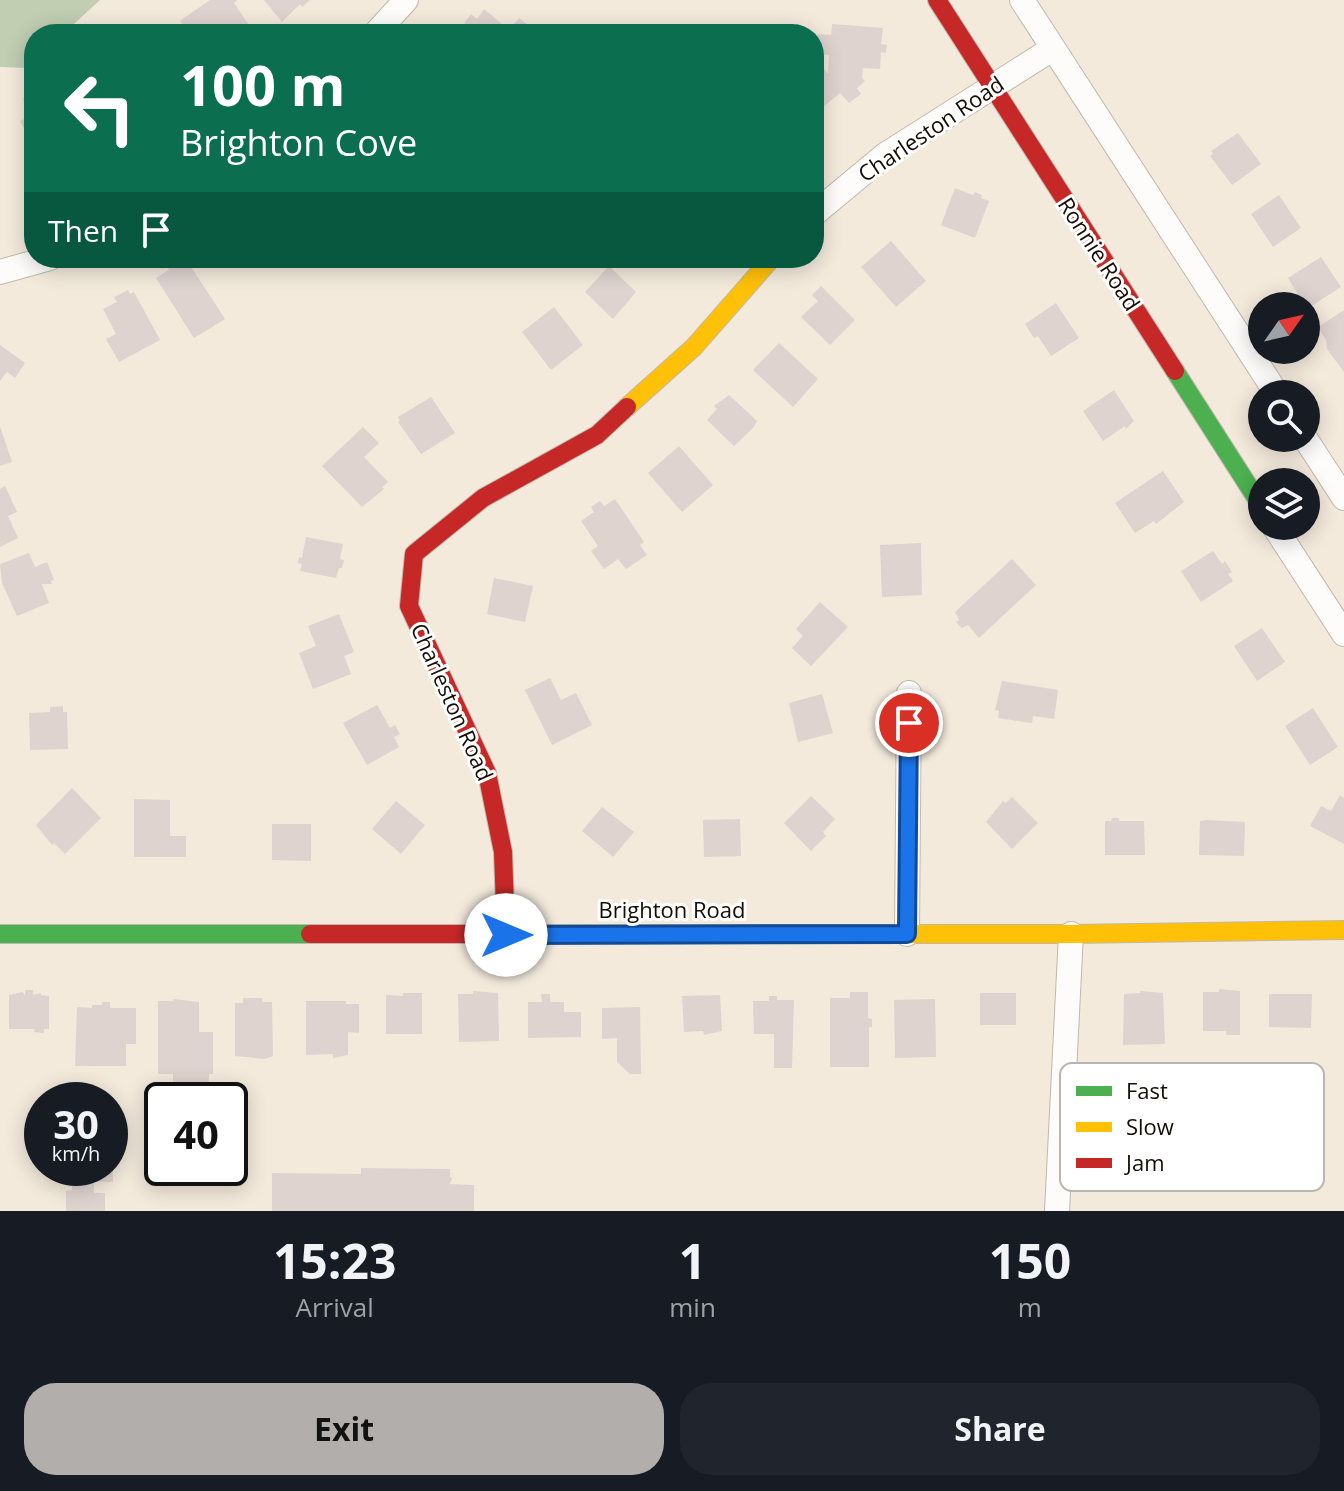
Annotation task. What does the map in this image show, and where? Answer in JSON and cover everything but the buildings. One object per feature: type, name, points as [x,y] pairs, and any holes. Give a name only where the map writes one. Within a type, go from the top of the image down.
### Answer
[{"type":"street","points":[[384,24],[406,0]]},
{"type":"street","name":"Ronnie Road","points":[[937,0],[1248,485]]},
{"type":"street","points":[[1022,0],[1268,380]]},
{"type":"street","name":"Charleston Road","points":[[824,206],[885,155],[1052,49]]},
{"type":"street","points":[[0,272],[24,265]]},
{"type":"street","name":"Charleston Road","points":[[506,935],[503,852],[487,773],[409,606],[414,554],[483,498],[597,435],[694,347],[763,268]]},
{"type":"street","points":[[1314,452],[1344,498]]},
{"type":"street","points":[[1283,540],[1344,634]]},
{"type":"street","points":[[907,934],[909,693]]},
{"type":"street","name":"Brighton Road","points":[[0,934],[1071,934],[1344,930]]},
{"type":"street","points":[[1064,1063],[1071,934]]},
{"type":"street","points":[[1057,1211],[1060,1152]]},
{"type":"green space","points":[[0,0],[100,0],[74,24],[24,24],[24,68],[0,67]]},
{"type":"traffic: fast","points":[[1175,371],[1248,485]]},
{"type":"traffic: fast","points":[[0,934],[310,934]]},
{"type":"traffic: slow","points":[[627,407],[694,347],[763,268]]},
{"type":"traffic: slow","points":[[777,934],[1344,930]]},
{"type":"traffic: jam","points":[[937,0],[1175,371]]},
{"type":"traffic: jam","points":[[506,935],[503,852],[487,773],[409,606],[414,554],[483,498],[597,435],[627,407]]},
{"type":"traffic: jam","points":[[310,934],[777,934]]},
{"type":"route","points":[[506,935],[907,934],[909,723]]}]
